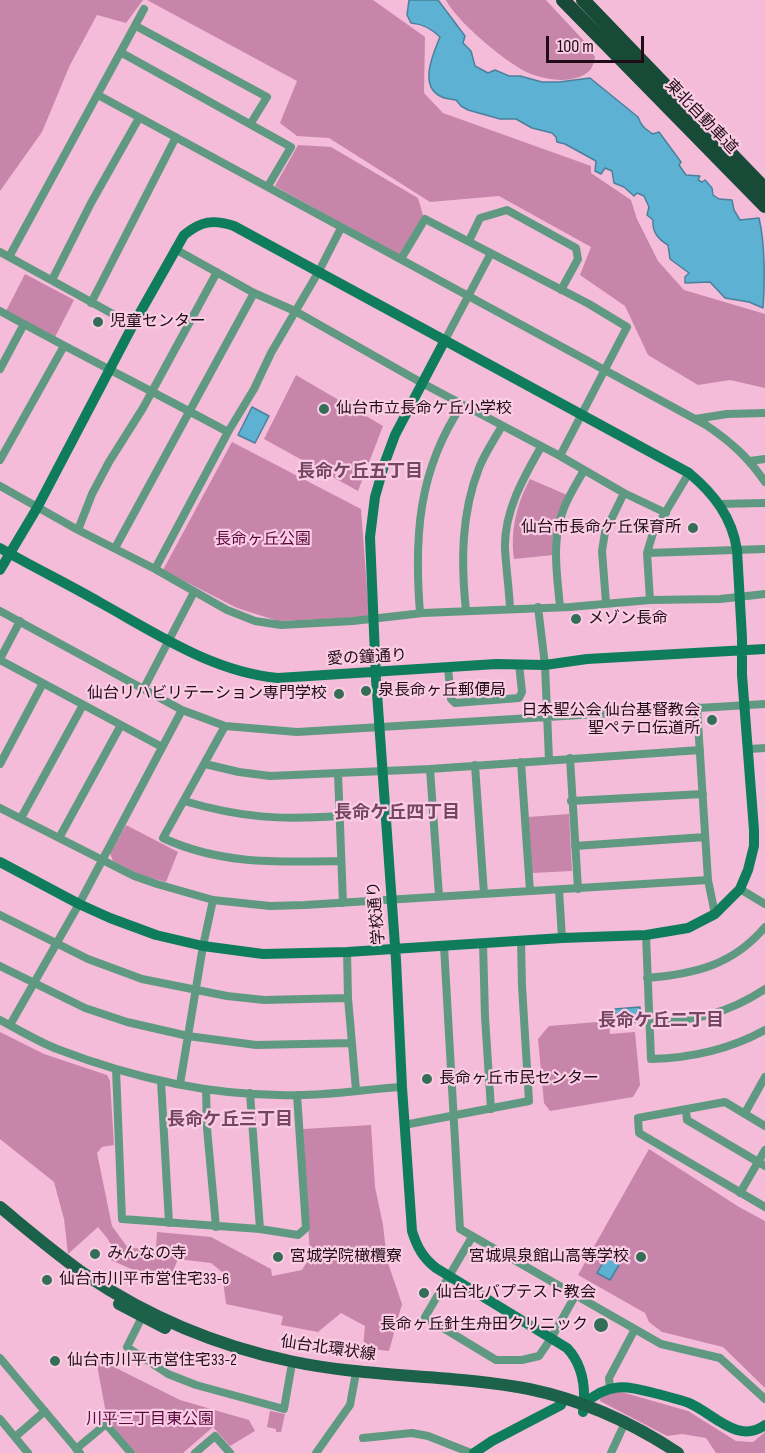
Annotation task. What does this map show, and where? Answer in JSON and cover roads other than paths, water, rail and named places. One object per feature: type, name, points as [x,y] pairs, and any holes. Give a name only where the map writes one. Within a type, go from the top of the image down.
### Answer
[{"type":"highway","name":"東北自動車道","points":[[563,0],[765,206]]},
{"type":"highway","name":"東北自動車道","points":[[583,0],[765,189]]},
{"type":"main road","name":"仙台北環状線","points":[[0,1208],[59,1255],[105,1287],[157,1315],[210,1338],[267,1356],[336,1369],[501,1384],[584,1408],[645,1433],[678,1453]]},
{"type":"main road","name":"仙台北環状線","points":[[0,1217],[74,1276],[142,1317],[213,1347],[291,1369],[355,1378],[472,1388],[562,1402]]},
{"type":"main road","name":"仙台北環状線","points":[[584,1408],[665,1453]]},
{"type":"street","points":[[9,257],[144,9]]},
{"type":"street","points":[[136,26],[267,97],[251,123]]},
{"type":"street","points":[[122,53],[291,147],[268,186]]},
{"type":"street","points":[[98,95],[695,419],[729,441],[750,461],[765,483]]},
{"type":"street","points":[[52,280],[91,203],[139,118]]},
{"type":"street","points":[[91,303],[176,137]]},
{"type":"street","points":[[469,241],[480,218],[507,210],[576,248],[578,259],[561,290]]},
{"type":"street","points":[[401,259],[425,219],[627,327],[560,456]]},
{"type":"street","points":[[0,570],[5,551],[37,508],[133,325],[184,235],[194,226],[206,221],[220,221],[234,226],[319,271],[689,473],[709,490],[719,504],[735,537],[737,550],[744,705],[754,830],[754,846],[740,889],[715,914],[688,928],[646,935],[347,952],[263,954],[203,946],[156,935],[79,904],[0,862]]},
{"type":"street","points":[[155,569],[341,228]]},
{"type":"street","points":[[176,249],[254,293],[295,311],[624,493],[666,513]]},
{"type":"street","points":[[0,252],[133,325]]},
{"type":"street","points":[[445,340],[491,253]]},
{"type":"street","points":[[78,530],[92,494],[217,272]]},
{"type":"street","points":[[115,548],[254,293]]},
{"type":"street","points":[[0,311],[228,432]]},
{"type":"street","points":[[0,369],[24,324]]},
{"type":"street","name":"学校通り","points":[[445,340],[395,435],[375,497],[370,537],[375,673],[412,1231],[418,1248],[427,1261],[567,1348],[575,1357],[581,1376],[584,1408]]},
{"type":"street","points":[[0,460],[64,346]]},
{"type":"street","points":[[420,613],[417,575],[423,498],[439,444],[462,405]]},
{"type":"street","points":[[695,419],[765,412]]},
{"type":"street","points":[[466,611],[462,570],[466,514],[480,466],[502,426]]},
{"type":"street","points":[[510,608],[505,546],[509,522],[516,494],[541,447]]},
{"type":"street","points":[[750,461],[765,459]]},
{"type":"street","points":[[560,607],[556,554],[557,532],[563,509],[584,470]]},
{"type":"street","points":[[650,600],[647,553],[653,533],[689,473]]},
{"type":"street","points":[[0,486],[227,610],[255,621],[302,624],[420,613],[765,594]]},
{"type":"street","points":[[606,603],[602,552],[605,532],[624,493]]},
{"type":"street","points":[[719,504],[765,504]]},
{"type":"street","points":[[647,553],[765,549]]},
{"type":"street","name":"愛の鐘通り","points":[[5,551],[169,641],[212,662],[255,676],[278,678],[519,664],[545,665],[587,659],[765,649]]},
{"type":"street","points":[[144,688],[194,592]]},
{"type":"street","points":[[538,607],[545,665],[549,760]]},
{"type":"street","points":[[0,610],[182,710],[225,726],[297,732],[765,704]]},
{"type":"street","points":[[20,621],[0,660],[162,747]]},
{"type":"street","points":[[448,668],[451,699],[455,703],[519,698],[522,692],[519,664]]},
{"type":"street","points":[[0,764],[43,683]]},
{"type":"street","points":[[21,818],[83,705]]},
{"type":"street","points":[[698,707],[708,880],[715,914]]},
{"type":"street","points":[[10,1025],[54,944],[79,904],[182,710]]},
{"type":"street","points":[[59,838],[121,725]]},
{"type":"street","points":[[225,726],[163,838],[185,848],[239,860],[341,861]]},
{"type":"street","points":[[748,749],[765,748]]},
{"type":"street","points":[[205,764],[270,776],[430,769],[700,750]]},
{"type":"street","points":[[570,758],[578,889]]},
{"type":"street","points":[[521,762],[530,891]]},
{"type":"street","points":[[475,765],[484,894]]},
{"type":"street","points":[[430,769],[439,896]]},
{"type":"street","points":[[338,773],[343,903]]},
{"type":"street","points":[[572,801],[703,794]]},
{"type":"street","points":[[184,801],[227,813],[256,817],[286,819],[339,816]]},
{"type":"street","points":[[0,808],[134,876],[213,900],[270,906],[708,880]]},
{"type":"street","points":[[575,846],[705,837]]},
{"type":"street","points":[[740,889],[765,904]]},
{"type":"street","points":[[559,890],[562,938]]},
{"type":"street","points":[[180,1084],[213,900]]},
{"type":"street","points":[[0,915],[54,944],[117,971],[142,979],[226,996],[264,1000],[348,998]]},
{"type":"street","points":[[647,978],[689,974],[712,966],[731,957],[765,927]]},
{"type":"street","points":[[646,935],[651,1059],[695,1056],[736,1044],[765,1030]]},
{"type":"street","points":[[404,1125],[530,1101],[521,941]]},
{"type":"street","points":[[483,943],[491,1109]]},
{"type":"street","points":[[444,946],[460,1229],[661,1344],[720,1358],[765,1400]]},
{"type":"street","points":[[347,952],[348,998],[356,1090]]},
{"type":"street","points":[[0,966],[86,1008],[188,1036],[256,1045],[351,1042]]},
{"type":"street","points":[[650,1023],[699,1019],[747,1000],[765,989]]},
{"type":"street","points":[[0,1020],[56,1049],[161,1081],[206,1089],[297,1095],[402,1087]]},
{"type":"street","points":[[116,1069],[122,1219],[260,1229],[298,1235],[306,1228],[297,1095]]},
{"type":"street","points":[[746,1113],[765,1077]]},
{"type":"street","points":[[161,1081],[169,1223]]},
{"type":"street","points":[[206,1089],[207,1128],[216,1227]]},
{"type":"street","points":[[250,1093],[260,1229]]},
{"type":"street","points":[[765,1125],[725,1102],[638,1118],[639,1134],[765,1207]]},
{"type":"street","points":[[686,1110],[687,1120],[762,1164]]},
{"type":"street","points":[[740,1193],[762,1164],[765,1150]]},
{"type":"street","points":[[472,1237],[425,1317],[496,1360],[522,1360],[539,1356],[575,1296]]},
{"type":"street","points":[[142,1317],[127,1347],[168,1374],[196,1385],[284,1409],[291,1369]]},
{"type":"street","points":[[610,1388],[609,1378],[635,1329]]},
{"type":"street","points":[[0,1358],[78,1451],[106,1424],[131,1453]]},
{"type":"street","points":[[316,1453],[350,1405],[355,1378]]},
{"type":"street","points":[[584,1408],[596,1393],[610,1388],[628,1386],[688,1402],[741,1431],[759,1430],[765,1425]]},
{"type":"street","points":[[363,1438],[412,1433],[428,1436],[472,1453],[562,1402]]},
{"type":"street","points":[[15,1437],[45,1411]]},
{"type":"street","points":[[0,1419],[28,1453]]},
{"type":"street","points":[[611,1453],[622,1429]]},
{"type":"street","points":[[195,1453],[215,1436],[230,1453]]},
{"type":"water","points":[[409,0],[438,0],[465,36],[463,43],[471,51],[475,66],[488,73],[495,70],[509,76],[520,76],[542,82],[590,78],[638,117],[642,125],[653,134],[659,132],[681,162],[679,165],[686,175],[700,176],[698,180],[702,182],[705,180],[712,188],[713,195],[719,199],[732,200],[734,210],[740,220],[759,218],[764,263],[763,308],[749,302],[725,298],[710,282],[685,283],[685,277],[689,273],[670,259],[668,245],[656,235],[653,220],[647,215],[649,207],[644,196],[637,193],[634,196],[624,187],[614,183],[612,171],[605,168],[601,174],[595,171],[596,161],[557,142],[552,133],[532,128],[516,119],[500,119],[468,110],[456,100],[444,98],[435,92],[431,86],[429,70],[440,37],[427,27],[411,23],[407,15]]},
{"type":"water","points":[[252,407],[269,416],[255,443],[238,435]]},
{"type":"water","points":[[640,1007],[641,1022],[616,1024],[615,1009]]},
{"type":"water","points":[[609,1252],[622,1260],[610,1280],[597,1273]]},
{"type":"place","name":"児童センター","points":[[98,322]]},
{"type":"place","name":"仙台市立長命ケ丘小学校","points":[[324,409]]},
{"type":"place","name":"仙台市長命ケ丘保育所","points":[[693,528]]},
{"type":"place","name":"メゾン長命","points":[[576,619]]},
{"type":"place","name":"泉長命ヶ丘郵便局","points":[[366,691]]},
{"type":"place","name":"仙台リハビリテーション専門学校","points":[[339,694]]},
{"type":"place","name":"日本聖公会 仙台基督教会 聖ペテロ伝道所","points":[[712,720]]},
{"type":"place","name":"長命ヶ丘市民センター","points":[[427,1079]]},
{"type":"place","name":"みんなの寺","points":[[95,1254]]},
{"type":"place","name":"宮城学院橄欖寮","points":[[278,1257]]},
{"type":"place","name":"宮城県泉館山高等学校","points":[[641,1257]]},
{"type":"place","name":"仙台市川平市営住宅33-6","points":[[47,1280]]},
{"type":"place","name":"仙台北バプテスト教会","points":[[424,1293]]},
{"type":"place","name":"長命ヶ丘針生舟田クリニック","points":[[601,1325]]},
{"type":"place","name":"仙台市川平市営住宅33-2","points":[[55,1361]]},
{"type":"district","name":"長命ケ丘五丁目","points":[[360,472]]},
{"type":"district","name":"長命ケ丘四丁目","points":[[397,813]]},
{"type":"district","name":"長命ケ丘二丁目","points":[[661,1021]]},
{"type":"district","name":"長命ケ丘三丁目","points":[[230,1120]]},
{"type":"park label","name":"長命ヶ丘公園","points":[[263,540]]},
{"type":"park label","name":"川平三丁目東公園","points":[[150,1420]]}]
